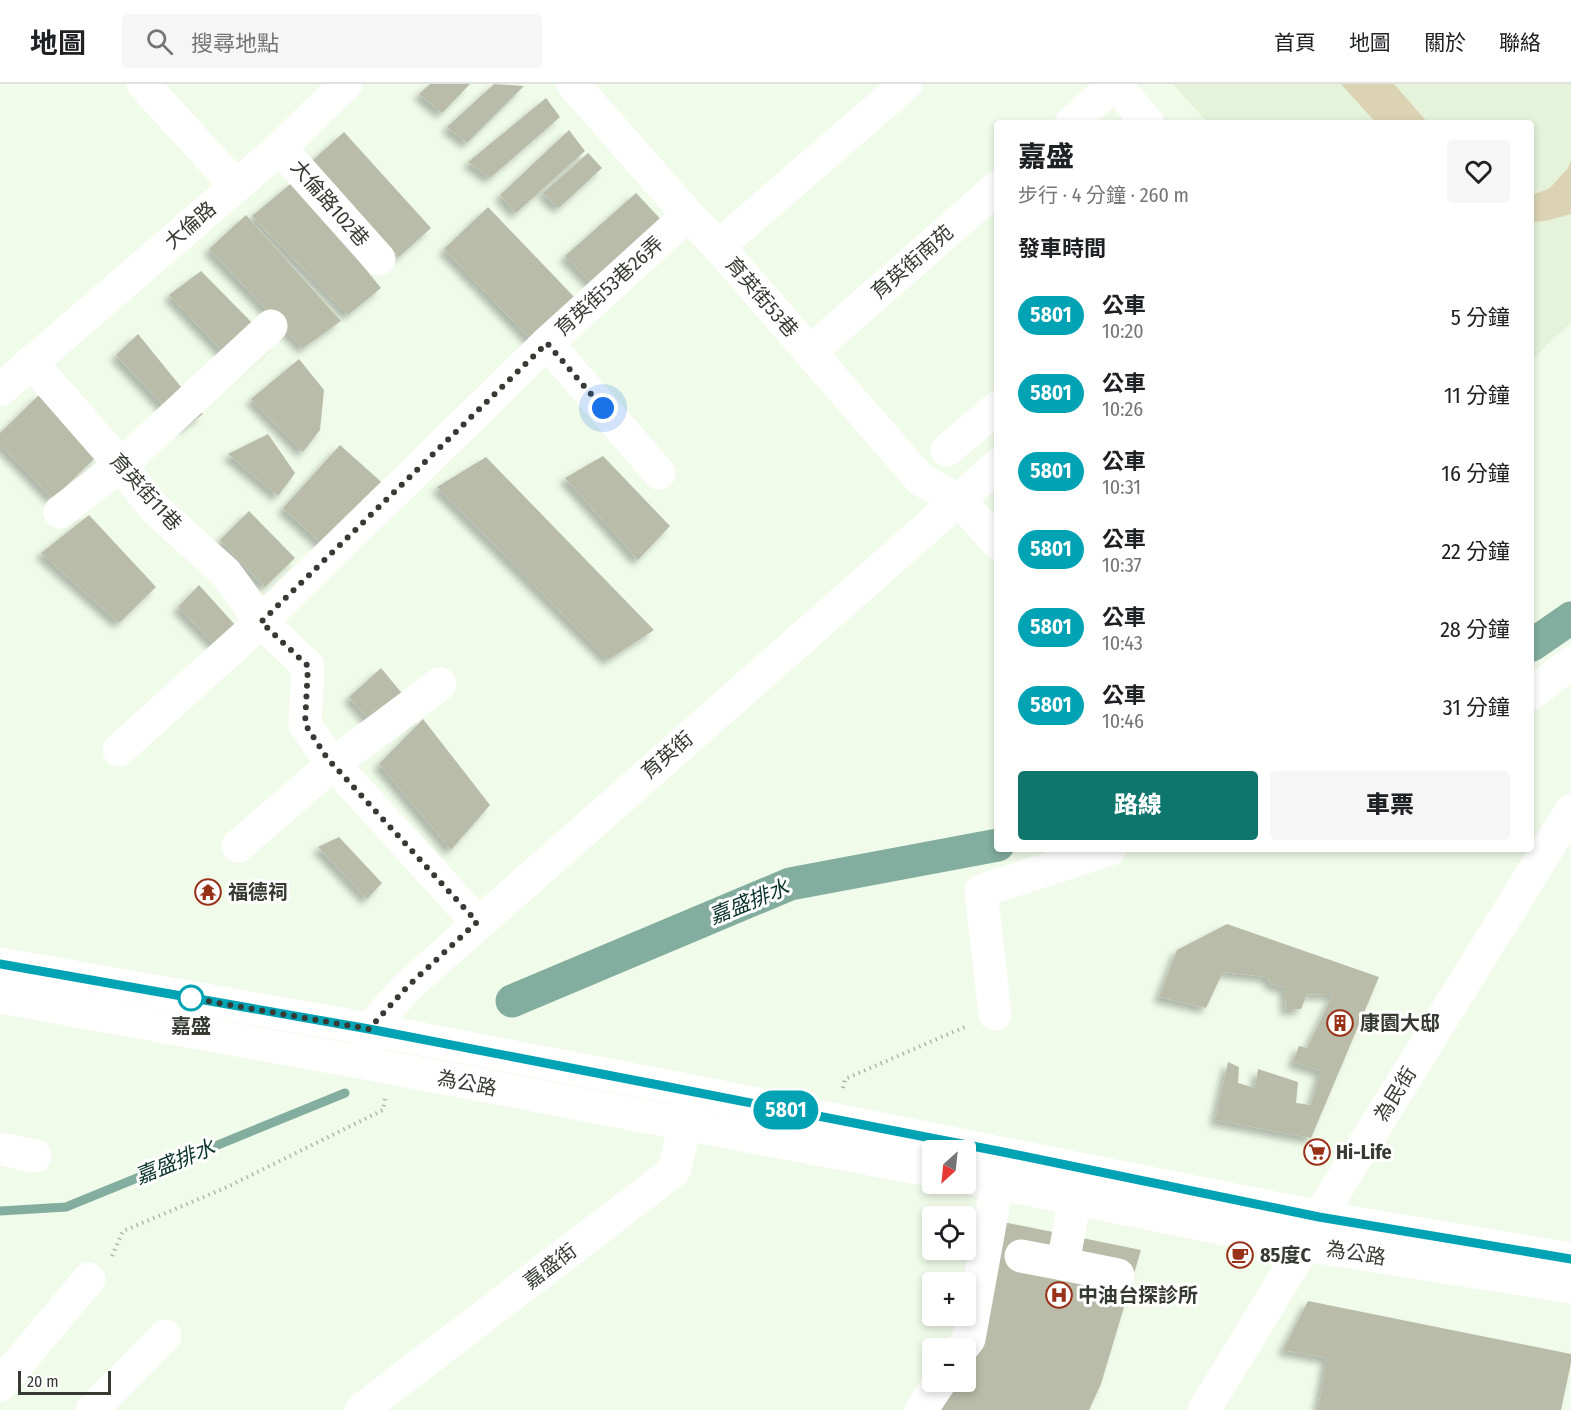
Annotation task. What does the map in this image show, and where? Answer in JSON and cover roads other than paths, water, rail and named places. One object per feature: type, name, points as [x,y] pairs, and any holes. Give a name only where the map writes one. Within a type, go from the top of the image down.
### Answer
[{"type":"street","points":[[143,84],[236,186]]},
{"type":"street","name":"大倫路","points":[[0,390],[280,148],[346,84]]},
{"type":"street","name":"育英街53巷","points":[[573,84],[725,254],[921,480],[959,500]]},
{"type":"street","points":[[735,232],[906,84]]},
{"type":"street","points":[[1074,120],[1115,84],[1145,120]]},
{"type":"street","name":"大倫路102巷","points":[[280,148],[379,259]]},
{"type":"street","name":"育英街南苑","points":[[826,338],[994,191]]},
{"type":"street","name":"育英街53巷26弄","points":[[261,622],[547,343],[688,215]]},
{"type":"street","points":[[60,512],[121,465],[271,326]]},
{"type":"street","points":[[547,343],[659,473]]},
{"type":"street","name":"育英街11巷","points":[[31,362],[121,465],[154,508],[226,573],[261,622],[308,666],[305,724],[333,764],[477,922]]},
{"type":"street","points":[[947,450],[994,410]]},
{"type":"street","name":"育英街","points":[[369,1029],[408,986],[477,922],[994,469]]},
{"type":"street","points":[[959,500],[994,539]]},
{"type":"street","points":[[119,750],[261,622]]},
{"type":"street","points":[[1534,691],[1571,663]]},
{"type":"street","points":[[238,846],[333,764],[440,684]]},
{"type":"street","name":"為民街","points":[[1204,1410],[1571,811]]},
{"type":"street","points":[[995,1014],[981,891],[1101,852]]},
{"type":"street","name":"為公路","points":[[0,964],[369,1029],[837,1120],[1075,1198],[1312,1231],[1571,1259]]},
{"type":"street","name":"為公路","points":[[0,997],[922,1169]]},
{"type":"street","points":[[365,1064],[369,1029]]},
{"type":"street","name":"嘉盛街","points":[[361,1410],[674,1171],[692,1091]]},
{"type":"street","points":[[0,1149],[35,1156]]},
{"type":"street","points":[[969,1338],[989,1171]]},
{"type":"street","name":"為公路","points":[[989,1171],[1312,1231],[1571,1287]]},
{"type":"street","points":[[1063,1264],[1075,1198]]},
{"type":"street","points":[[1021,1256],[1118,1275]]},
{"type":"street","points":[[0,1385],[89,1279]]},
{"type":"street","points":[[92,1410],[165,1336]]},
{"type":"street","points":[[921,1410],[933,1392]]},
{"type":"waterway","name":"嘉盛排水","points":[[1534,644],[1571,618]]},
{"type":"waterway","name":"嘉盛排水","points":[[512,1001],[790,884],[994,846]]},
{"type":"waterway","name":"嘉盛排水","points":[[0,1211],[66,1207],[345,1093]]},
{"type":"place","name":"福德祠","points":[[208,892]]},
{"type":"place","name":"嘉盛","points":[[191,998]]},
{"type":"place","name":"康園大邸","points":[[1340,1023]]},
{"type":"place","name":"Hi-Life","points":[[1317,1152]]},
{"type":"place","name":"85度C","points":[[1240,1255]]},
{"type":"place","name":"中油台探診所","points":[[1059,1295]]}]
